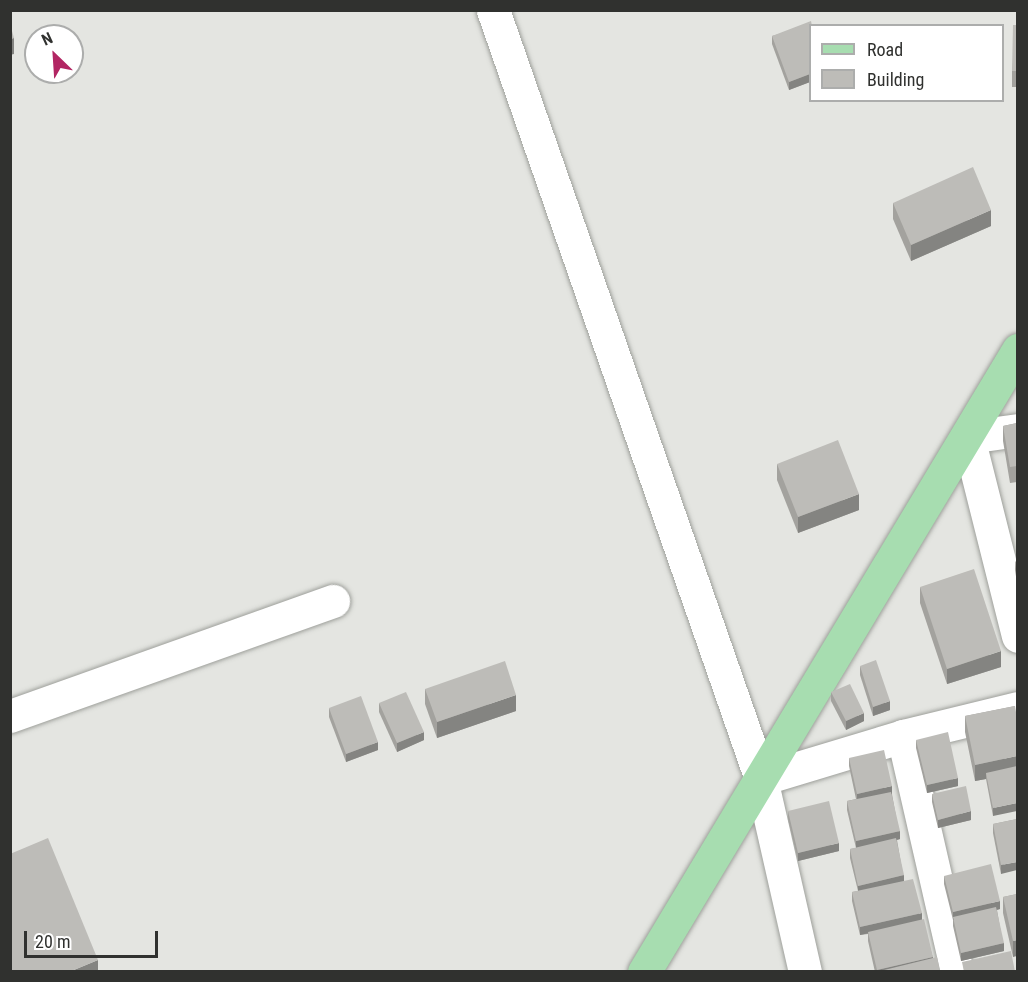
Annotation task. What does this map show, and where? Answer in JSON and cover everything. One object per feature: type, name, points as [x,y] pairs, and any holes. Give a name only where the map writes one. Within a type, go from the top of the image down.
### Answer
[{"type":"main road","points":[[644,972],[968,437],[1017,350]]},
{"type":"street","points":[[493,10],[761,779],[805,972]]},
{"type":"street","points":[[1017,430],[968,437],[1017,636]]},
{"type":"street","points":[[10,716],[333,601]]},
{"type":"street","points":[[761,779],[903,736],[1017,708]]},
{"type":"street","points":[[903,736],[957,972]]},
{"type":"building","points":[[811,21],[812,24],[809,24],[809,74],[789,82],[772,36]]},
{"type":"building","points":[[10,24],[14,38],[10,39]]},
{"type":"building","points":[[1013,25],[1017,25],[1017,71],[1012,71]]},
{"type":"building","points":[[973,167],[991,210],[911,245],[893,203]]},
{"type":"building","points":[[1017,423],[1017,466],[1010,467],[1003,426]]},
{"type":"building","points":[[838,440],[859,494],[798,517],[777,464]]},
{"type":"building","points":[[974,569],[1001,651],[947,669],[920,587]]},
{"type":"building","points":[[876,660],[890,701],[873,707],[860,666]]},
{"type":"building","points":[[505,661],[516,695],[437,722],[425,689]]},
{"type":"building","points":[[850,684],[864,713],[846,721],[831,692]]},
{"type":"building","points":[[406,692],[424,732],[397,743],[379,703]]},
{"type":"building","points":[[361,696],[378,742],[346,754],[329,708]]},
{"type":"building","points":[[1015,706],[1017,756],[975,765],[965,716]]},
{"type":"building","points":[[948,732],[958,778],[927,785],[916,740]]},
{"type":"building","points":[[884,750],[892,786],[857,794],[849,758]]},
{"type":"building","points":[[1017,766],[1017,803],[993,808],[986,773]]},
{"type":"building","points":[[966,786],[971,811],[938,820],[932,794]]},
{"type":"building","points":[[891,792],[900,831],[856,841],[847,801]]},
{"type":"building","points":[[829,801],[839,843],[798,853],[788,811]]},
{"type":"building","points":[[1017,819],[1017,862],[1001,865],[993,824]]},
{"type":"building","points":[[48,838],[98,960],[69,972],[10,972],[10,854]]},
{"type":"building","points":[[896,838],[904,875],[858,886],[850,849]]},
{"type":"building","points":[[991,864],[1000,901],[953,912],[944,876]]},
{"type":"building","points":[[913,879],[922,913],[860,927],[852,892]]},
{"type":"building","points":[[1017,894],[1017,940],[1013,941],[1003,897]]},
{"type":"building","points":[[996,907],[1004,943],[961,953],[953,917]]},
{"type":"building","points":[[924,919],[933,957],[877,970],[868,932]]},
{"type":"building","points":[[1011,951],[1015,972],[964,972],[962,962]]},
{"type":"building","points":[[937,957],[940,972],[876,972]]}]
